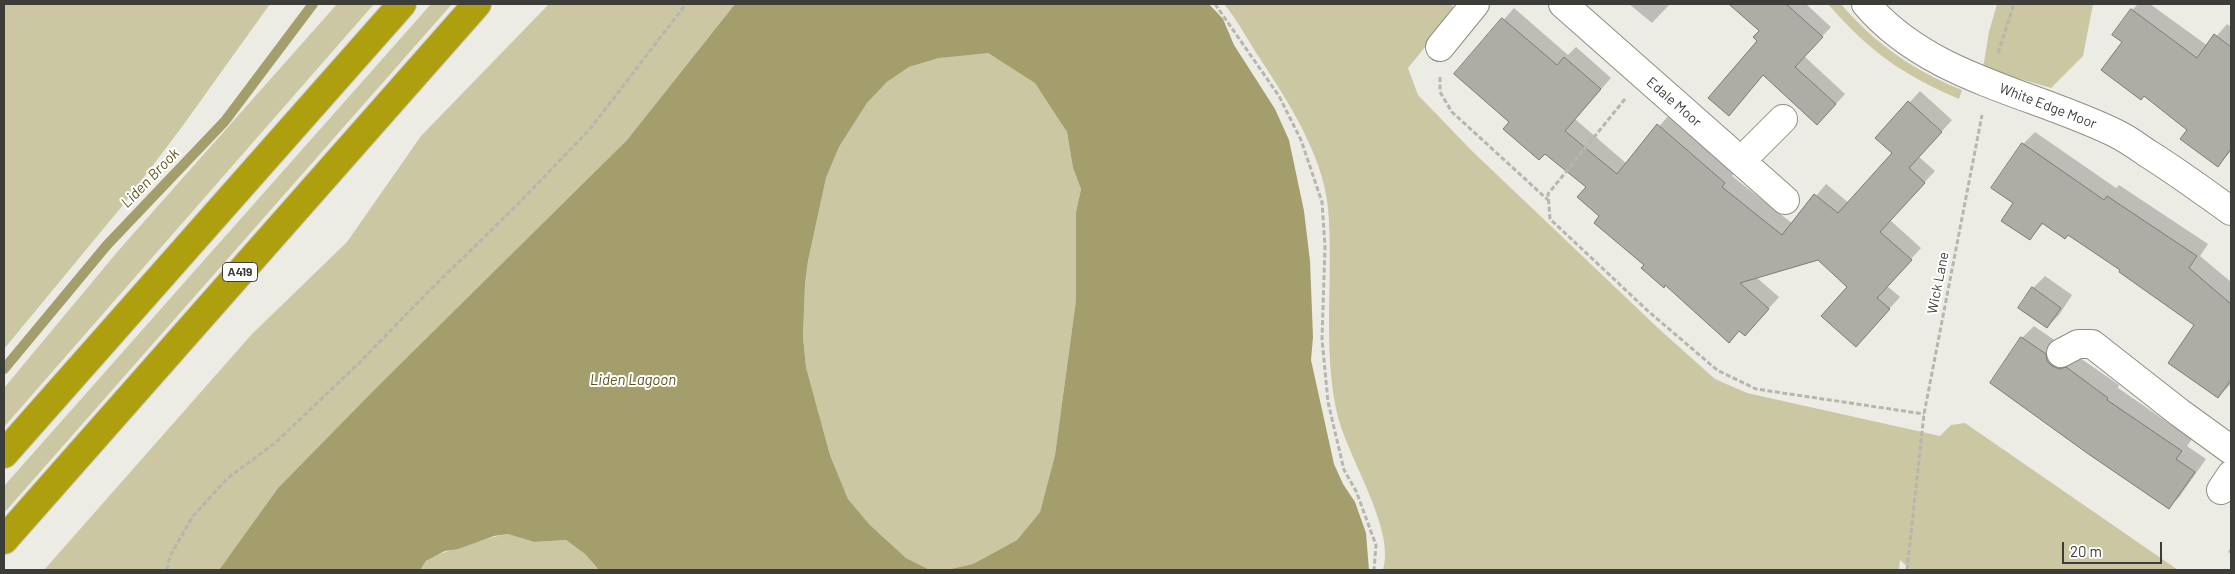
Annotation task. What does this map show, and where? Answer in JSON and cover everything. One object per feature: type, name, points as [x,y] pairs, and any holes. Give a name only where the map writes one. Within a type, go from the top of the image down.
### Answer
[{"type":"highway","points":[[4,454],[402,4]]},
{"type":"highway","name":"A419","points":[[4,540],[477,4]]},
{"type":"street","points":[[1440,47],[1475,4]]},
{"type":"street","name":"Edale Moor","points":[[1563,4],[1785,200]]},
{"type":"street","name":"White Edge Moor","points":[[1866,4],[1895,33],[1914,48],[1988,84],[2060,109],[2117,134],[2169,167],[2231,211]]},
{"type":"street","points":[[1742,161],[1783,119]]},
{"type":"street","points":[[2061,353],[2078,344],[2092,344],[2180,413],[2231,450]]},
{"type":"path","points":[[166,570],[170,556],[193,516],[228,478],[275,443],[359,364],[428,292],[517,206],[590,129],[686,4]]},
{"type":"path","points":[[1216,4],[1279,96],[1301,140],[1322,202],[1325,247],[1322,339],[1328,402],[1344,470],[1356,491],[1376,545],[1374,570]]},
{"type":"path","name":"Wick Lane","points":[[1907,570],[1924,414],[1988,84],[2014,4]]},
{"type":"path","points":[[1440,47],[1440,92],[1452,112],[1548,200]]},
{"type":"path","points":[[1644,76],[1548,194],[1550,219],[1648,312],[1717,370],[1756,390],[1924,414]]},
{"type":"shaded area","points":[[4,4],[270,4],[123,205],[4,349]]},
{"type":"shaded area","points":[[337,4],[374,4],[4,427],[4,388],[118,251]]},
{"type":"shaded area","points":[[431,4],[452,4],[4,513],[4,486]]},
{"type":"shaded area","points":[[549,4],[735,4],[627,140],[378,386],[278,488],[219,570],[44,570],[252,334],[347,242],[421,136]]},
{"type":"shaded area","points":[[1224,4],[1450,4],[1456,9],[1408,68],[1418,95],[1472,151],[1658,328],[1715,379],[1747,393],[1940,436],[1951,425],[1965,423],[2178,570],[1911,570],[1900,560],[1899,570],[1383,570],[1385,553],[1383,534],[1369,493],[1342,431],[1333,388],[1329,337],[1330,259],[1328,208],[1325,187],[1310,145],[1289,104]]},
{"type":"shaded area","points":[[1828,4],[1841,4],[1867,31],[1911,65],[1962,90],[1959,99],[1938,90],[1887,60],[1843,21]]},
{"type":"shaded area","points":[[1997,4],[2093,4],[2083,56],[2051,88],[1983,68],[1989,32]]},
{"type":"shaded area","points":[[973,53],[988,53],[1036,83],[1067,132],[1073,168],[1081,189],[1076,212],[1076,300],[1055,455],[1040,512],[1017,540],[973,564],[946,570],[930,570],[906,558],[870,525],[848,499],[830,455],[806,367],[803,337],[805,284],[808,261],[826,178],[839,147],[867,103],[887,82],[909,67],[939,58]]},
{"type":"shaded area","points":[[508,534],[534,542],[566,540],[585,554],[599,570],[420,570],[427,561],[442,553]]},
{"type":"water","name":"Liden Lagoon","points":[[735,4],[1209,4],[1223,19],[1234,45],[1275,109],[1289,140],[1304,211],[1310,261],[1313,337],[1311,360],[1334,464],[1343,484],[1355,502],[1366,533],[1369,570],[946,570],[973,564],[1017,540],[1040,512],[1055,455],[1076,300],[1076,212],[1081,189],[1073,168],[1067,132],[1035,83],[988,53],[939,58],[909,67],[887,82],[867,103],[839,147],[826,178],[808,261],[805,284],[803,337],[806,367],[830,455],[848,499],[870,525],[906,558],[930,570],[599,570],[585,554],[566,540],[534,542],[508,534],[494,536],[458,549],[445,551],[426,561],[420,570],[219,570],[278,488],[378,386],[627,140]]},
{"type":"building","points":[[1729,4],[1786,4],[1823,37],[1795,67],[1836,104],[1817,125],[1763,75],[1729,116],[1708,98],[1757,41],[1753,37],[1759,31]]},
{"type":"building","points":[[2131,9],[2197,58],[2214,34],[2231,47],[2231,149],[2218,167],[2180,139],[2187,130],[2144,96],[2141,100],[2101,70],[2122,42],[2112,35]]},
{"type":"building","points":[[1502,18],[1557,65],[1564,57],[1601,89],[1565,131],[1617,174],[1657,124],[1725,183],[1722,187],[1782,235],[1814,194],[1838,213],[1892,153],[1875,138],[1908,101],[1942,132],[1909,168],[1925,183],[1880,232],[1912,260],[1877,298],[1890,309],[1856,347],[1821,316],[1847,287],[1818,260],[1740,283],[1769,309],[1745,336],[1739,331],[1729,343],[1665,285],[1664,288],[1641,268],[1644,265],[1594,223],[1599,216],[1577,197],[1586,187],[1545,154],[1539,160],[1503,129],[1509,122],[1454,74]]},
{"type":"building","points":[[2022,143],[2104,200],[2107,196],[2197,256],[2189,268],[2231,304],[2231,380],[2218,398],[2168,363],[2194,325],[2119,272],[2120,270],[2068,235],[2065,239],[2042,223],[2030,240],[2001,221],[2013,203],[1991,188]]},
{"type":"building","points":[[2032,287],[2061,308],[2047,328],[2018,308]]},
{"type":"building","points":[[2021,337],[2046,354],[2047,361],[2052,366],[2060,369],[2066,367],[2108,398],[2107,400],[2182,451],[2176,459],[2195,472],[2169,509],[1990,383]]},
{"type":"waterway","name":"Liden Brook","points":[[4,369],[107,245],[225,121],[313,4]]}]
